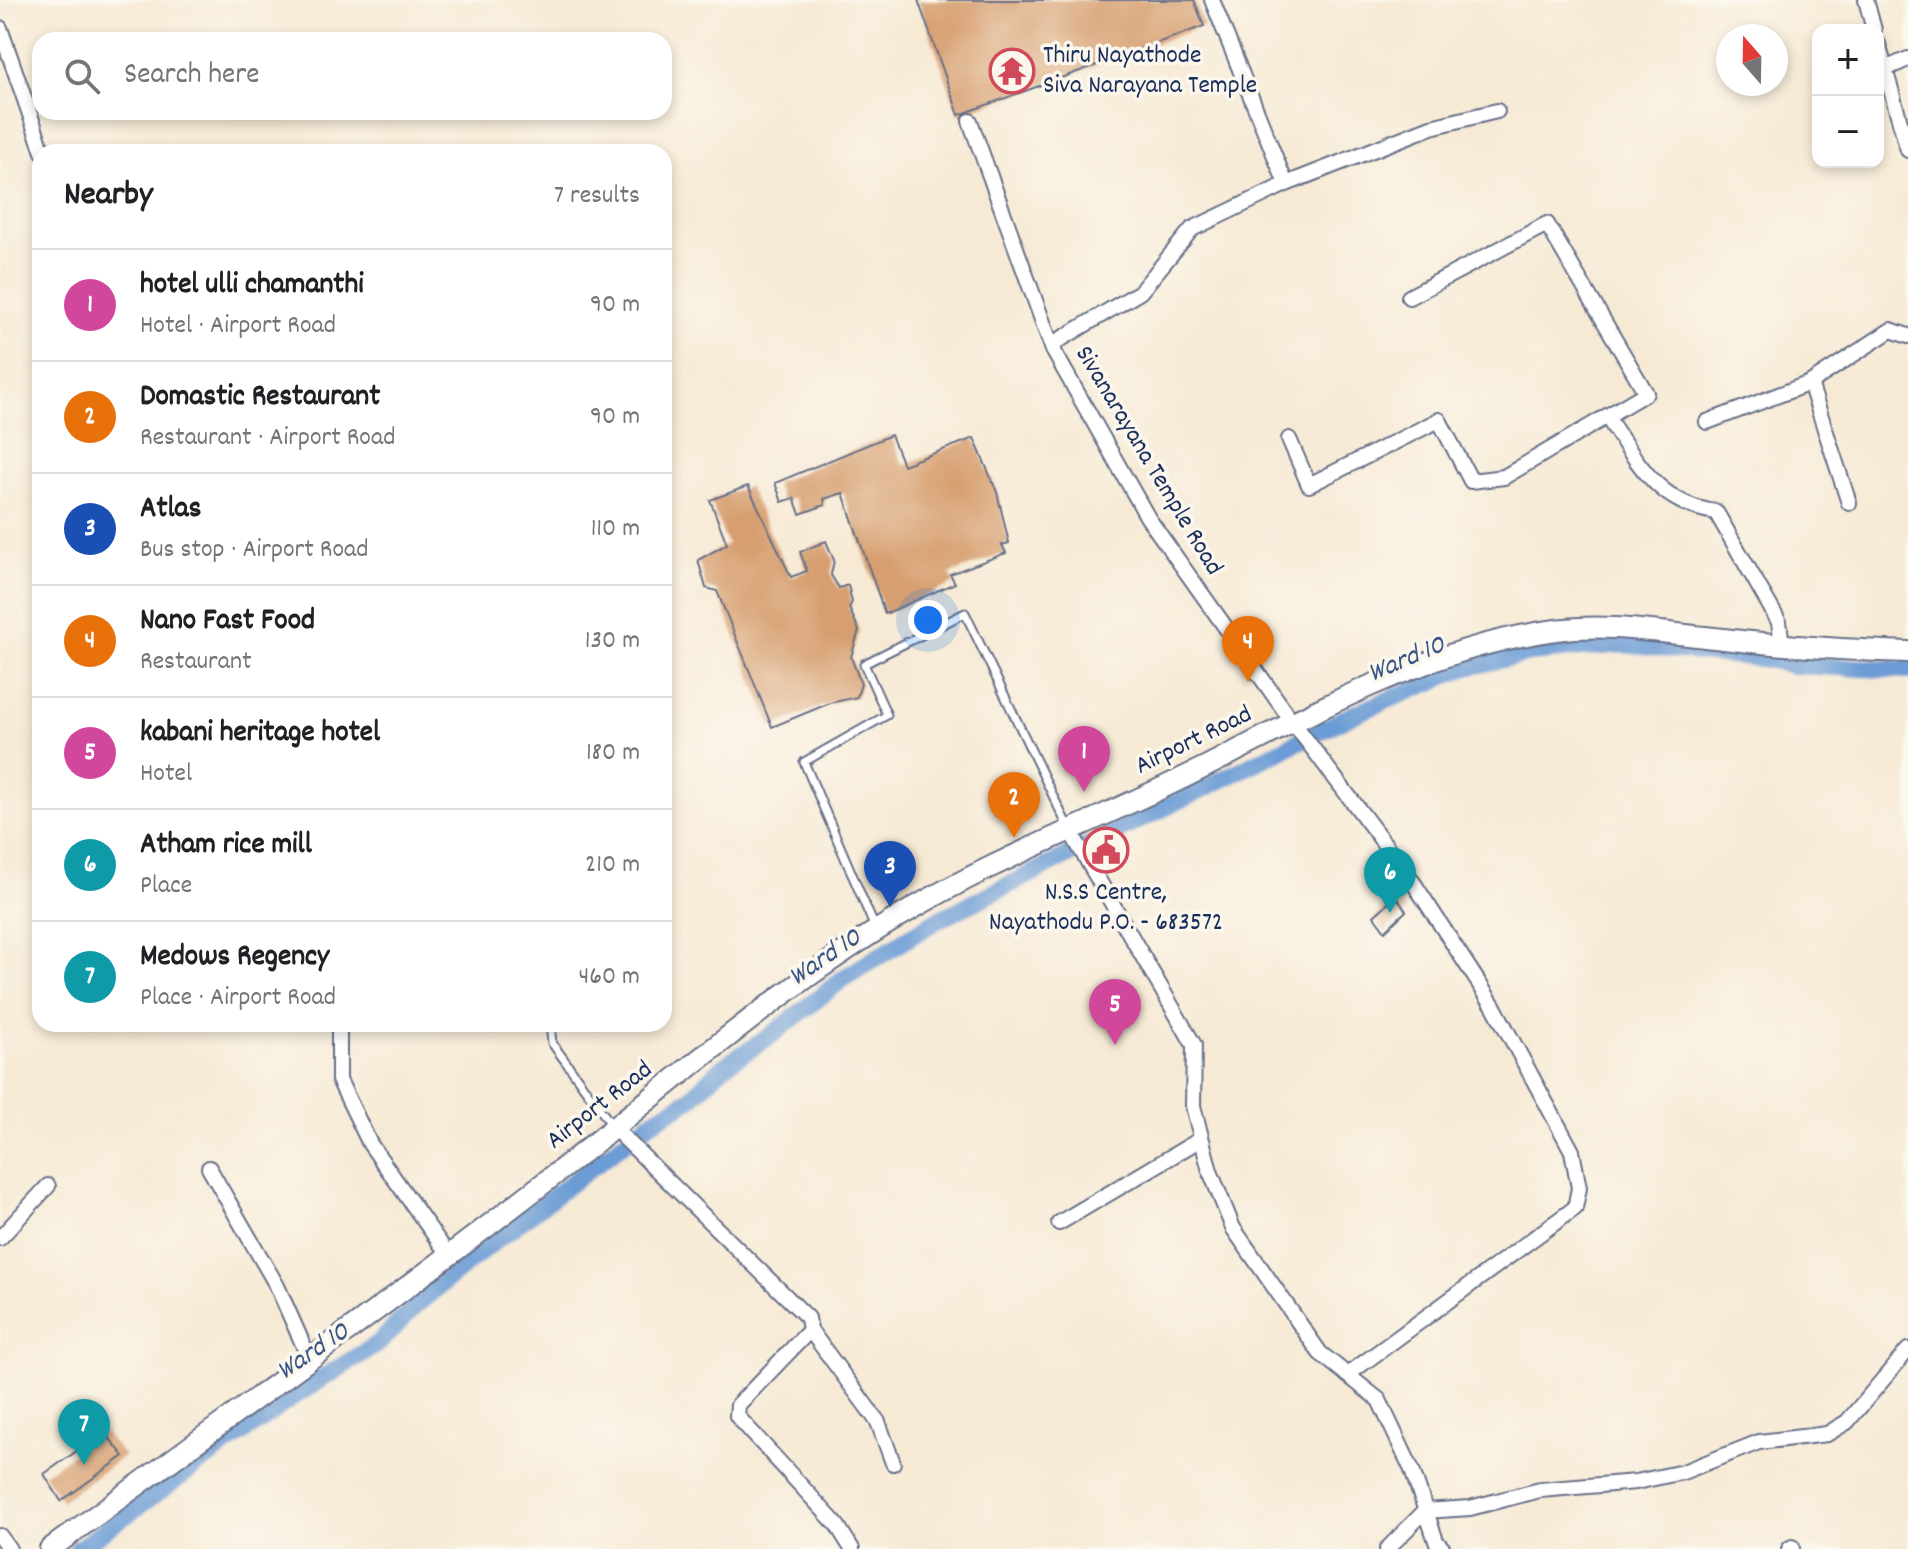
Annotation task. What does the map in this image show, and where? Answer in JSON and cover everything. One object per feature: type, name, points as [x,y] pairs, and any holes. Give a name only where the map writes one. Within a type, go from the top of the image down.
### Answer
[{"type":"main road","name":"Airport Road","points":[[50,1549],[310,1360],[615,1129],[730,1036],[877,931],[902,915],[1195,772],[1434,660],[1558,629],[1633,627],[1782,645],[1908,652]]},
{"type":"street","points":[[1212,0],[1286,184]]},
{"type":"street","points":[[1866,0],[1872,24]]},
{"type":"street","points":[[0,28],[40,144]]},
{"type":"street","points":[[1885,69],[1908,59]]},
{"type":"street","points":[[1884,65],[1908,150]]},
{"type":"street","name":"Sivanarayana Temple Road","points":[[1347,1375],[1575,1208],[1579,1188],[1572,1151],[1493,1005],[1411,879],[1295,725],[1148,518],[1053,350],[1056,342],[1140,292],[1192,229],[1286,184],[1431,127],[1497,111]]},
{"type":"street","points":[[970,121],[1053,350]]},
{"type":"street","points":[[1289,439],[1309,485],[1439,420],[1471,481],[1504,477],[1646,393],[1547,224],[1409,297]]},
{"type":"street","points":[[1707,422],[1810,383],[1891,330],[1908,336]]},
{"type":"street","points":[[1810,383],[1849,503]]},
{"type":"street","points":[[1607,417],[1652,483],[1692,509],[1716,512],[1779,622],[1782,645]]},
{"type":"street","points":[[1071,832],[1194,1045],[1193,1106],[1201,1139],[1233,1228],[1320,1353],[1379,1400],[1412,1470],[1436,1541],[1443,1549]]},
{"type":"street","points":[[339,1032],[339,1080],[370,1144],[449,1256]]},
{"type":"street","points":[[615,1129],[701,1217],[808,1318],[810,1330],[878,1422],[893,1463]]},
{"type":"street","points":[[1059,1223],[1201,1139]]},
{"type":"street","points":[[209,1168],[277,1286],[310,1360]]},
{"type":"street","points":[[0,1238],[48,1186]]},
{"type":"street","points":[[810,1330],[738,1405],[737,1416],[837,1525],[852,1549]]},
{"type":"street","points":[[1387,1549],[1425,1511],[1470,1508],[1540,1490],[1636,1482],[1683,1472],[1759,1442],[1827,1434],[1847,1422],[1908,1350]]},
{"type":"street","points":[[0,1536],[9,1549]]},
{"type":"lane","points":[[877,931],[804,762],[887,715],[864,664],[965,613],[1071,832]]},
{"type":"lane","points":[[551,1032],[552,1043],[615,1129]]},
{"type":"building","name":"Thiru Nayathode Siva Narayana Temple","points":[[918,0],[1194,0],[1204,26],[959,115]]},
{"type":"building","points":[[891,435],[903,465],[974,438],[997,492],[1009,543],[1002,545],[1006,553],[950,574],[955,583],[885,614],[843,493],[824,499],[825,505],[800,514],[794,498],[782,502],[775,483]]},
{"type":"building","points":[[748,486],[791,577],[807,571],[800,552],[826,541],[834,560],[831,575],[839,588],[848,585],[852,602],[849,608],[859,630],[851,657],[861,684],[857,697],[830,703],[772,727],[717,591],[706,588],[698,560],[727,544],[710,500]]},
{"type":"building","points":[[1396,896],[1406,911],[1385,931],[1374,916]]},
{"type":"building","points":[[104,1432],[124,1456],[61,1501],[44,1474]]},
{"type":"waterway","name":"Ward 10","points":[[78,1549],[299,1393],[379,1343],[417,1304],[496,1240],[650,1123],[689,1100],[724,1066],[769,1037],[844,978],[934,922],[1352,715],[1467,667],[1530,653],[1623,644],[1768,659],[1793,665],[1908,670]]},
{"type":"place","name":"Thiru Nayathode Siva Narayana Temple","points":[[1012,71]]},
{"type":"place","name":"Nano Fast Food","points":[[1248,682]]},
{"type":"place","name":"hotel ulli chamanthi","points":[[1084,792]]},
{"type":"place","name":"Domastic Restaurant","points":[[1014,838]]},
{"type":"place","name":"N.S.S Centre, Nayathodu P.O. - 683572","points":[[1106,850]]},
{"type":"place","name":"Atlas","points":[[890,907]]},
{"type":"place","name":"Atham rice mill","points":[[1390,913]]},
{"type":"place","name":"kabani heritage hotel","points":[[1115,1045]]},
{"type":"place","name":"Medows Regency","points":[[84,1465]]}]
